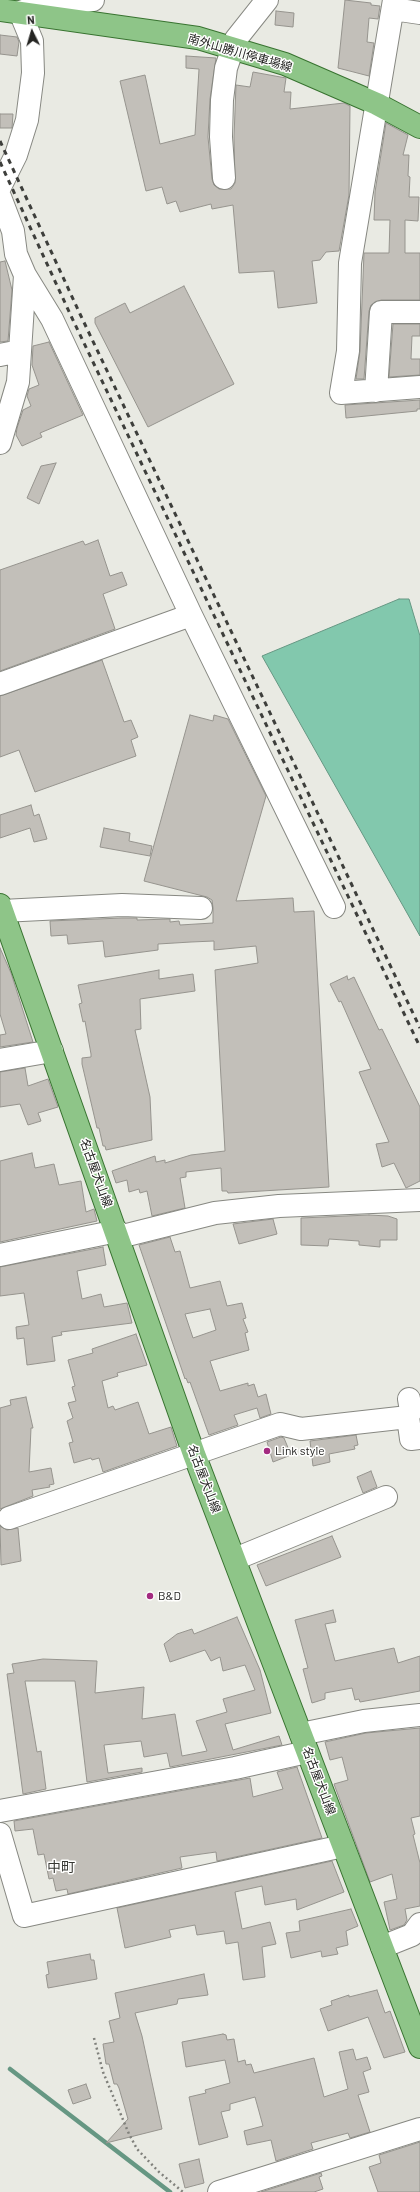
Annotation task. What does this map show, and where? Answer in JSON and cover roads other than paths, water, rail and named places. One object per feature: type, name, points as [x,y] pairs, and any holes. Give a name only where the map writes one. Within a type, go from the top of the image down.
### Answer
[{"type":"main road","name":"南外山勝川停車場線","points":[[13,8],[198,38],[285,64],[377,104],[420,127]]},
{"type":"main road","name":"名古屋犬山線","points":[[1,908],[118,1234],[194,1454],[419,2044]]},
{"type":"street","points":[[0,187],[16,155],[27,120],[33,73],[32,41],[13,8],[93,0]]},
{"type":"street","points":[[224,178],[221,137],[222,100],[231,48],[236,39],[267,0]]},
{"type":"street","points":[[420,13],[393,4],[350,263],[348,351],[341,393],[420,387]]},
{"type":"street","points":[[0,197],[13,231],[8,257],[25,274],[52,319],[191,615],[334,907]]},
{"type":"street","points":[[0,443],[18,382],[10,353],[25,274]]},
{"type":"street","points":[[376,391],[381,312],[420,312]]},
{"type":"street","points":[[0,684],[191,615]]},
{"type":"street","points":[[1,908],[122,905],[201,908]]},
{"type":"street","points":[[0,1060],[52,1051]]},
{"type":"street","points":[[0,1256],[118,1234],[215,1213],[279,1206],[420,1200]]},
{"type":"street","points":[[9,1518],[280,1424],[301,1428],[409,1408],[411,1439],[420,1438]]},
{"type":"street","points":[[235,1559],[386,1497]]},
{"type":"street","points":[[0,1811],[235,1768],[364,1721],[420,1715]]},
{"type":"street","points":[[0,1834],[24,1916],[343,1846]]},
{"type":"street","points":[[382,1947],[412,1935],[420,1924]]},
{"type":"street","points":[[219,2192],[420,2129]]},
{"type":"waterway","points":[[10,2069],[170,2192]]},
{"type":"railway","points":[[0,141],[80,314],[420,1028]]},
{"type":"railway","points":[[0,162],[72,318],[420,1047]]},
{"type":"place","name":"Link style","points":[[267,1451]]},
{"type":"place","name":"B&D","points":[[150,1596]]},
{"type":"district","name":"中町","points":[[61,1867]]}]
